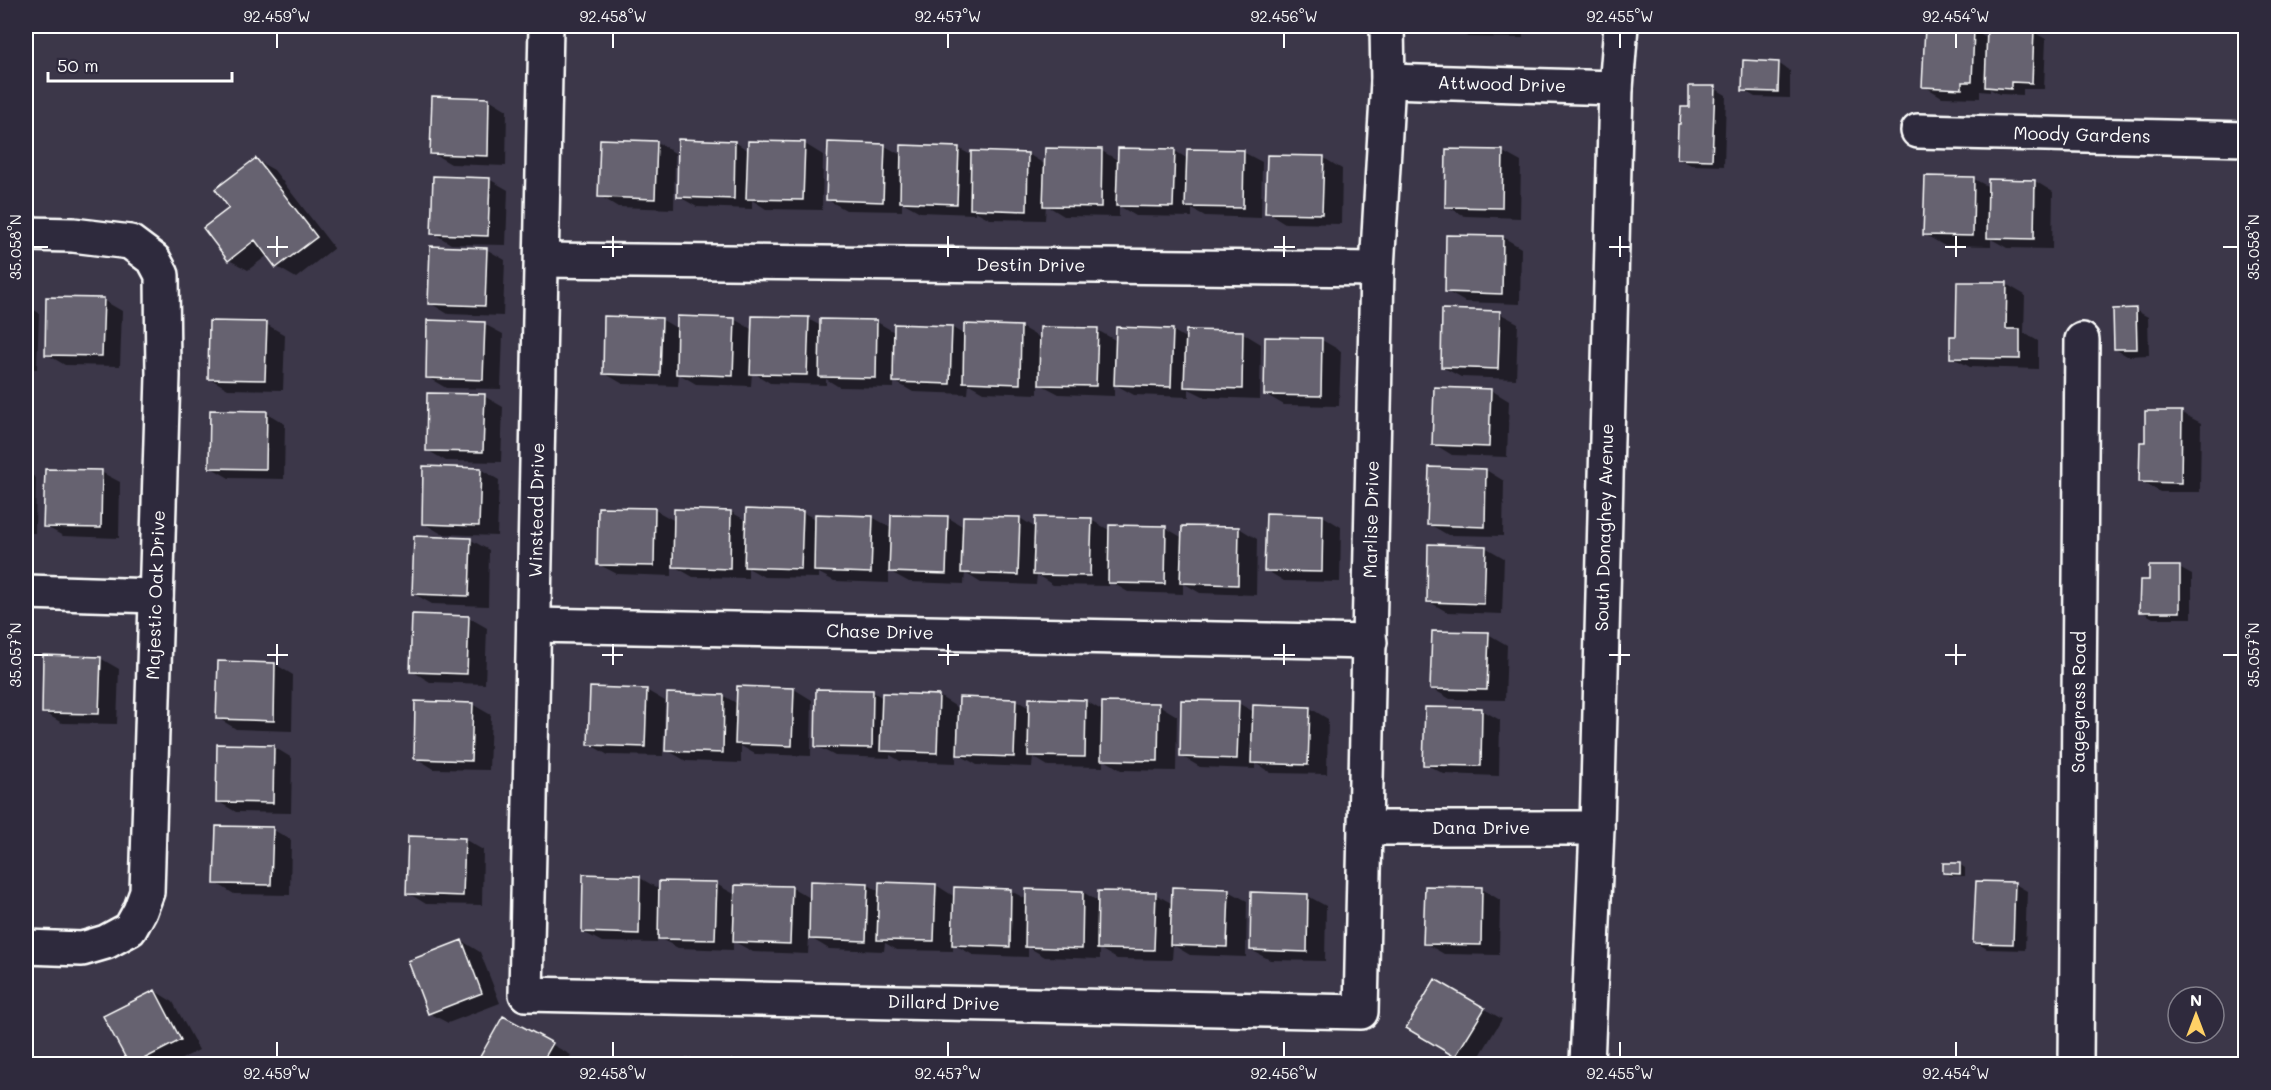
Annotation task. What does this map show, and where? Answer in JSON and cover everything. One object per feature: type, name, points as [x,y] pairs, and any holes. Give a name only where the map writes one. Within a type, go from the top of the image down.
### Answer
[{"type":"street","name":"Winstead Drive","points":[[526,994],[546,26]]},
{"type":"street","name":"Marlise Drive","points":[[1361,1012],[1377,269],[1388,81],[1387,26]]},
{"type":"street","name":"South Donaghey Avenue","points":[[1587,1065],[1597,828],[1617,88],[1621,26]]},
{"type":"street","name":"Attwood Drive","points":[[1388,81],[1617,88]]},
{"type":"street","name":"Moody Gardens","points":[[1918,131],[2246,139]]},
{"type":"street","name":"Majestic Oak Drive","points":[[26,234],[73,235],[130,242],[154,260],[162,275],[162,354],[147,892],[130,929],[106,942],[82,949],[26,947]]},
{"type":"street","name":"Destin Drive","points":[[542,260],[1377,269]]},
{"type":"street","name":"Sagegrass Road","points":[[2076,1065],[2082,340]]},
{"type":"street","points":[[26,592],[156,596]]},
{"type":"street","name":"Chase Drive","points":[[534,625],[1370,642]]},
{"type":"street","name":"Dana Drive","points":[[1365,828],[1597,828]]},
{"type":"street","name":"Dillard Drive","points":[[526,994],[1361,1012]]},
{"type":"building","points":[[1448,26],[1505,26],[1505,29]]},
{"type":"building","points":[[1925,27],[1974,29],[1972,82],[1962,82],[1962,89],[1922,87]]},
{"type":"building","points":[[1987,28],[2034,30],[2032,83],[2011,82],[2011,89],[1985,87]]},
{"type":"building","points":[[1743,60],[1779,62],[1778,92],[1742,91]]},
{"type":"building","points":[[1689,86],[1715,86],[1712,160],[1677,159],[1678,124],[1680,124],[1681,107],[1689,107]]},
{"type":"building","points":[[432,96],[489,98],[488,156],[430,154]]},
{"type":"building","points":[[600,139],[657,141],[655,199],[598,197]]},
{"type":"building","points":[[678,139],[735,141],[734,199],[677,197]]},
{"type":"building","points":[[748,141],[805,142],[803,200],[746,199]]},
{"type":"building","points":[[828,142],[885,144],[883,202],[826,200]]},
{"type":"building","points":[[901,145],[959,147],[957,204],[900,202]]},
{"type":"building","points":[[1045,148],[1102,149],[1101,207],[1043,206]]},
{"type":"building","points":[[1118,148],[1175,149],[1173,207],[1116,206]]},
{"type":"building","points":[[1187,149],[1244,150],[1243,208],[1185,207]]},
{"type":"building","points":[[1446,149],[1503,150],[1502,208],[1445,207]]},
{"type":"building","points":[[971,151],[1028,153],[1027,211],[970,209]]},
{"type":"building","points":[[1267,155],[1324,156],[1322,214],[1265,213]]},
{"type":"building","points":[[256,158],[317,237],[276,268],[255,240],[228,261],[203,228],[229,208],[215,189]]},
{"type":"building","points":[[433,176],[490,178],[488,236],[431,234]]},
{"type":"building","points":[[1925,176],[1974,177],[1973,236],[1923,235]]},
{"type":"building","points":[[1988,179],[2035,180],[2034,239],[1987,238]]},
{"type":"building","points":[[1446,235],[1503,236],[1502,294],[1445,292]]},
{"type":"building","points":[[430,246],[487,248],[485,306],[428,304]]},
{"type":"building","points":[[1957,282],[2007,282],[2006,329],[2020,329],[2020,359],[1950,358],[1950,336],[1956,336]]},
{"type":"building","points":[[46,297],[104,298],[102,356],[45,355]]},
{"type":"building","points":[[2136,308],[2137,349],[2114,349],[2113,309]]},
{"type":"building","points":[[1442,309],[1500,311],[1498,369],[1441,367]]},
{"type":"building","points":[[604,316],[662,318],[660,376],[603,374]]},
{"type":"building","points":[[677,316],[735,318],[733,376],[676,374]]},
{"type":"building","points":[[752,316],[809,317],[807,375],[750,374]]},
{"type":"building","points":[[820,319],[877,320],[876,378],[819,377]]},
{"type":"building","points":[[427,320],[485,322],[483,380],[426,378]]},
{"type":"building","points":[[209,321],[267,322],[265,380],[208,379]]},
{"type":"building","points":[[894,324],[952,326],[950,384],[893,382]]},
{"type":"building","points":[[964,324],[1021,326],[1020,384],[963,382]]},
{"type":"building","points":[[1040,327],[1098,328],[1096,386],[1039,385]]},
{"type":"building","points":[[1116,327],[1173,329],[1171,387],[1114,385]]},
{"type":"building","points":[[1186,330],[1243,331],[1242,389],[1184,387]]},
{"type":"building","points":[[1265,337],[1322,338],[1321,396],[1264,395]]},
{"type":"building","points":[[1434,387],[1491,389],[1489,447],[1432,445]]},
{"type":"building","points":[[427,393],[485,394],[483,452],[426,451]]},
{"type":"building","points":[[210,410],[267,411],[266,469],[209,468]]},
{"type":"building","points":[[2145,411],[2182,411],[2181,483],[2139,482],[2140,442],[2145,442]]},
{"type":"building","points":[[423,466],[481,468],[479,526],[422,524]]},
{"type":"building","points":[[1429,467],[1486,469],[1485,527],[1427,525]]},
{"type":"building","points":[[45,469],[102,470],[101,528],[43,527]]},
{"type":"building","points":[[598,507],[655,508],[654,566],[597,565]]},
{"type":"building","points":[[674,509],[731,511],[730,569],[673,567]]},
{"type":"building","points":[[746,509],[803,511],[801,569],[744,567]]},
{"type":"building","points":[[1266,513],[1323,515],[1322,572],[1264,571]]},
{"type":"building","points":[[815,514],[873,516],[871,573],[814,571]]},
{"type":"building","points":[[891,515],[948,516],[946,574],[889,572]]},
{"type":"building","points":[[963,516],[1020,517],[1018,575],[961,573]]},
{"type":"building","points":[[1035,517],[1092,518],[1090,576],[1033,575]]},
{"type":"building","points":[[1109,525],[1166,526],[1165,584],[1108,583]]},
{"type":"building","points":[[1182,526],[1239,527],[1238,585],[1180,583]]},
{"type":"building","points":[[414,536],[471,538],[469,596],[412,594]]},
{"type":"building","points":[[1428,544],[1486,546],[1484,604],[1427,602]]},
{"type":"building","points":[[2149,566],[2180,566],[2180,612],[2139,612],[2140,580],[2149,580]]},
{"type":"building","points":[[412,614],[469,616],[467,674],[410,672]]},
{"type":"building","points":[[1432,631],[1489,632],[1487,690],[1430,689]]},
{"type":"building","points":[[43,655],[101,657],[99,714],[42,713]]},
{"type":"building","points":[[218,661],[275,663],[274,721],[216,719]]},
{"type":"building","points":[[737,686],[794,688],[792,746],[735,744]]},
{"type":"building","points":[[590,687],[647,689],[645,747],[588,745]]},
{"type":"building","points":[[816,689],[873,690],[872,748],[815,747]]},
{"type":"building","points":[[667,693],[724,695],[723,753],[665,751]]},
{"type":"building","points":[[882,693],[939,695],[937,753],[880,751]]},
{"type":"building","points":[[959,697],[1016,699],[1014,757],[957,755]]},
{"type":"building","points":[[1029,698],[1086,700],[1085,757],[1028,756]]},
{"type":"building","points":[[1181,700],[1239,701],[1237,759],[1180,757]]},
{"type":"building","points":[[415,701],[473,703],[471,761],[414,759]]},
{"type":"building","points":[[1102,702],[1159,703],[1158,761],[1101,760]]},
{"type":"building","points":[[1253,705],[1310,707],[1308,765],[1251,763]]},
{"type":"building","points":[[1425,707],[1482,708],[1481,766],[1423,765]]},
{"type":"building","points":[[217,744],[274,745],[273,803],[216,802]]},
{"type":"building","points":[[216,826],[273,827],[271,885],[214,884]]},
{"type":"building","points":[[408,836],[465,838],[463,896],[406,894]]},
{"type":"building","points":[[1943,863],[1960,863],[1960,874],[1943,873]]},
{"type":"building","points":[[583,874],[640,876],[639,934],[582,932]]},
{"type":"building","points":[[659,881],[717,882],[715,940],[658,939]]},
{"type":"building","points":[[810,881],[868,883],[866,941],[809,939]]},
{"type":"building","points":[[1976,881],[2015,882],[2013,944],[1973,943]]},
{"type":"building","points":[[879,882],[936,884],[934,941],[877,940]]},
{"type":"building","points":[[735,885],[792,886],[790,944],[733,942]]},
{"type":"building","points":[[1425,886],[1482,887],[1481,945],[1423,944]]},
{"type":"building","points":[[954,887],[1011,889],[1010,947],[952,945]]},
{"type":"building","points":[[1172,887],[1229,889],[1227,947],[1170,945]]},
{"type":"building","points":[[1026,889],[1083,891],[1082,949],[1025,947]]},
{"type":"building","points":[[1098,891],[1156,892],[1154,950],[1097,949]]},
{"type":"building","points":[[1251,892],[1308,894],[1307,952],[1250,950]]},
{"type":"building","points":[[462,940],[482,993],[428,1014],[408,961]]},
{"type":"building","points":[[1435,979],[1485,1008],[1455,1057],[1406,1028]]},
{"type":"building","points":[[155,990],[181,1040],[134,1064],[129,1064],[103,1016]]},
{"type":"building","points":[[503,1016],[553,1043],[541,1064],[476,1064]]},
{"type":"building","points":[[667,1059],[724,1060],[724,1064],[667,1064]]},
{"type":"building","points":[[732,1060],[789,1062],[789,1064],[731,1064]]},
{"type":"building","points":[[877,1062],[934,1064],[877,1064]]},
{"type":"building","points":[[803,1063],[855,1064],[803,1064]]}]
